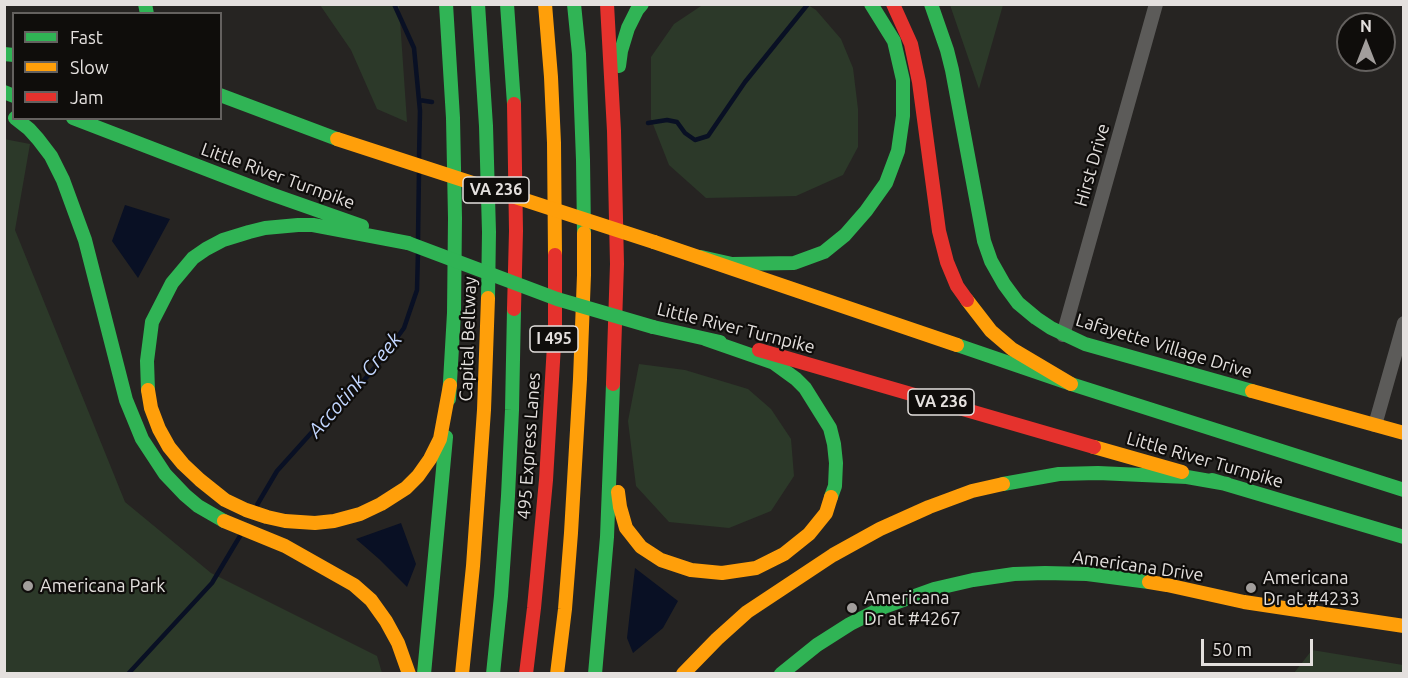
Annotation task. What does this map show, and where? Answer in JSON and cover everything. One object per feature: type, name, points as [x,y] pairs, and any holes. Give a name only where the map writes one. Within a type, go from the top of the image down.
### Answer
[{"type":"main road","points":[[424,674],[438,533],[454,313],[453,108],[446,4]]},
{"type":"main road","name":"Capital Beltway","points":[[462,674],[473,566],[487,341],[489,232],[486,126],[478,4]]},
{"type":"main road","name":"495 Express Lanes","points":[[494,674],[509,475],[516,231],[514,100],[507,4]]},
{"type":"main road","name":"495 Express Lanes","points":[[526,674],[546,480],[555,328],[554,143],[545,4]]},
{"type":"main road","name":"I 495","points":[[557,674],[572,522],[584,275],[583,160],[579,54],[574,4]]},
{"type":"main road","points":[[595,674],[607,537],[617,264],[614,131],[607,4]]},
{"type":"main road","points":[[614,131],[621,51],[628,28],[642,4]]},
{"type":"main road","points":[[701,257],[732,264],[794,263],[824,252],[845,235],[886,183],[898,151],[903,116],[903,80],[894,41],[871,4]]},
{"type":"main road","points":[[893,4],[910,44],[920,82],[939,231],[947,262],[957,286],[991,331],[1012,349],[1071,384]]},
{"type":"main road","name":"Lafayette Village Drive","points":[[931,4],[952,70],[984,241],[991,261],[1018,303],[1036,318],[1064,335],[1085,344],[1404,433]]},
{"type":"main road","points":[[222,96],[338,139]]},
{"type":"main road","name":"Little River Turnpike","points":[[222,104],[701,257],[1071,384],[1404,490]]},
{"type":"main road","points":[[17,120],[38,139],[51,156],[63,180],[85,240],[119,376],[134,421],[165,474],[198,506],[224,521],[285,546],[354,585],[371,600],[386,621],[398,643],[410,674]]},
{"type":"main road","name":"Little River Turnpike","points":[[78,120],[268,193],[339,224],[408,243],[557,299],[653,327],[771,353],[1404,537]]},
{"type":"main road","points":[[339,224],[266,228],[223,240],[193,258],[172,283],[152,322],[147,361],[147,383],[151,408],[159,429],[170,447],[183,464],[200,480],[225,500],[246,510],[285,520],[315,523],[334,521],[360,514],[381,504],[406,488],[418,476],[440,439],[450,386]]},
{"type":"main road","points":[[612,432],[615,477],[626,528],[641,547],[661,560],[691,570],[722,573],[756,568],[784,554],[809,534],[826,513],[835,486],[836,463],[830,428],[805,388],[774,363],[705,339]]},
{"type":"main road","points":[[683,674],[747,612],[833,555],[929,507],[972,491],[1059,474],[1098,472],[1187,477],[1227,484]]},
{"type":"main road","name":"Americana Drive","points":[[781,674],[816,645],[884,607],[973,580],[1014,574],[1087,574],[1167,585],[1244,602],[1404,626]]},
{"type":"street","name":"Hirst Drive","points":[[1064,335],[1156,4]]},
{"type":"street","points":[[1375,425],[1404,323]]},
{"type":"green space","points":[[704,4],[808,5],[816,10],[841,39],[853,68],[858,109],[858,147],[843,175],[796,196],[706,198],[669,165],[651,119],[651,57],[674,24]]},
{"type":"green space","points":[[320,5],[399,5],[407,122],[377,109],[351,50]]},
{"type":"green space","points":[[950,5],[1003,5],[979,89]]},
{"type":"green space","name":"Americana Park","points":[[4,139],[30,144],[15,230],[125,502],[211,573],[377,656],[382,673],[5,673]]},
{"type":"green space","points":[[639,364],[685,370],[748,389],[771,409],[791,439],[794,476],[771,511],[729,528],[669,522],[636,486],[628,421]]},
{"type":"green space","points":[[1312,650],[1403,665],[1403,673],[1294,673]]},
{"type":"water","points":[[125,205],[170,219],[138,278],[112,241]]},
{"type":"water","points":[[401,523],[416,564],[407,587],[356,539]]},
{"type":"water","points":[[635,568],[678,601],[663,628],[633,653],[627,638]]},
{"type":"waterway","name":"Accotink Creek","points":[[394,4],[414,48],[420,111],[419,159]]},
{"type":"waterway","points":[[648,123],[667,120],[677,122],[685,133],[695,140],[708,136],[745,82],[808,4]]},
{"type":"waterway","points":[[419,100],[432,102]]},
{"type":"waterway","name":"Accotink Creek","points":[[418,240],[419,171]]},
{"type":"waterway","name":"Accotink Creek","points":[[257,505],[277,471],[313,431],[353,393],[404,328],[417,290],[418,252]]},
{"type":"waterway","name":"Accotink Creek","points":[[128,674],[212,583],[240,536]]},
{"type":"traffic: fast","points":[[145,4],[147,12]]},
{"type":"traffic: fast","points":[[446,4],[453,118],[455,218],[454,313],[449,399]]},
{"type":"traffic: fast","points":[[478,4],[486,126],[488,298]]},
{"type":"traffic: fast","points":[[507,4],[514,104]]},
{"type":"traffic: fast","points":[[574,4],[579,54],[584,233]]},
{"type":"traffic: fast","points":[[619,66],[628,28],[642,4]]},
{"type":"traffic: fast","points":[[701,257],[732,264],[794,263],[824,252],[845,235],[886,183],[898,151],[903,116],[903,80],[894,41],[871,4]]},
{"type":"traffic: fast","points":[[931,4],[952,70],[984,241],[991,261],[1018,303],[1051,328],[1085,344],[1252,391]]},
{"type":"traffic: fast","points":[[4,54],[12,55]]},
{"type":"traffic: fast","points":[[4,92],[12,95]]},
{"type":"traffic: fast","points":[[222,96],[337,139]]},
{"type":"traffic: fast","points":[[18,120],[29,129],[51,156],[63,180],[85,240],[126,400],[142,439],[165,474],[185,495],[198,506],[224,521]]},
{"type":"traffic: fast","points":[[78,120],[268,193],[362,226]]},
{"type":"traffic: fast","points":[[148,390],[147,361],[152,322],[172,283],[193,258],[206,249],[223,240],[249,232],[298,225],[313,225],[408,243]]},
{"type":"traffic: fast","points":[[408,243],[557,299],[653,327]]},
{"type":"traffic: fast","points":[[493,674],[508,496],[514,309]]},
{"type":"traffic: fast","points":[[653,327],[720,342]]},
{"type":"traffic: fast","points":[[705,339],[774,363],[805,388],[830,428],[834,444],[835,486],[831,497]]},
{"type":"traffic: fast","points":[[957,345],[1071,384],[1404,490]]},
{"type":"traffic: fast","points":[[595,674],[607,537],[613,384]]},
{"type":"traffic: fast","points":[[424,674],[446,437]]},
{"type":"traffic: fast","points":[[1003,484],[1059,474],[1098,473],[1187,477],[1227,484]]},
{"type":"traffic: fast","points":[[1212,480],[1404,537]]},
{"type":"traffic: fast","points":[[781,674],[817,645],[850,624],[884,607],[934,589],[1014,574],[1087,574],[1149,582]]},
{"type":"traffic: slow","points":[[545,4],[554,143],[555,255]]},
{"type":"traffic: slow","points":[[337,139],[654,242]]},
{"type":"traffic: slow","points":[[557,674],[571,533],[580,379],[584,233]]},
{"type":"traffic: slow","points":[[654,242],[957,345]]},
{"type":"traffic: slow","points":[[462,674],[473,566],[484,410],[488,298]]},
{"type":"traffic: slow","points":[[967,300],[991,331],[1012,349],[1071,384]]},
{"type":"traffic: slow","points":[[148,390],[151,408],[169,447],[183,464],[225,500],[267,517],[315,523],[360,514],[406,488],[418,476],[440,439],[450,385]]},
{"type":"traffic: slow","points":[[1252,391],[1404,433]]},
{"type":"traffic: slow","points":[[1094,447],[1182,472]]},
{"type":"traffic: slow","points":[[683,674],[747,612],[833,555],[880,529],[929,507],[972,491],[1003,484]]},
{"type":"traffic: slow","points":[[618,492],[626,528],[641,547],[661,560],[691,570],[722,573],[756,568],[784,554],[809,534],[826,513],[831,497]]},
{"type":"traffic: slow","points":[[224,521],[285,546],[354,585],[371,600],[386,621],[398,643],[409,674]]},
{"type":"traffic: slow","points":[[1149,582],[1244,602],[1404,626]]},
{"type":"traffic: jam","points":[[607,4],[614,131],[617,264],[613,384]]},
{"type":"traffic: jam","points":[[893,4],[911,44],[919,82],[939,231],[947,262],[957,286],[967,300]]},
{"type":"traffic: jam","points":[[514,104],[516,231],[514,309]]},
{"type":"traffic: jam","points":[[526,674],[546,480],[555,328],[555,255]]},
{"type":"traffic: jam","points":[[759,350],[1094,447]]},
{"type":"place","name":"Americana Park","points":[[28,586]]},
{"type":"place","name":"Americana Dr at #4233","points":[[1251,588]]},
{"type":"place","name":"Americana Dr at #4267","points":[[852,608]]}]
